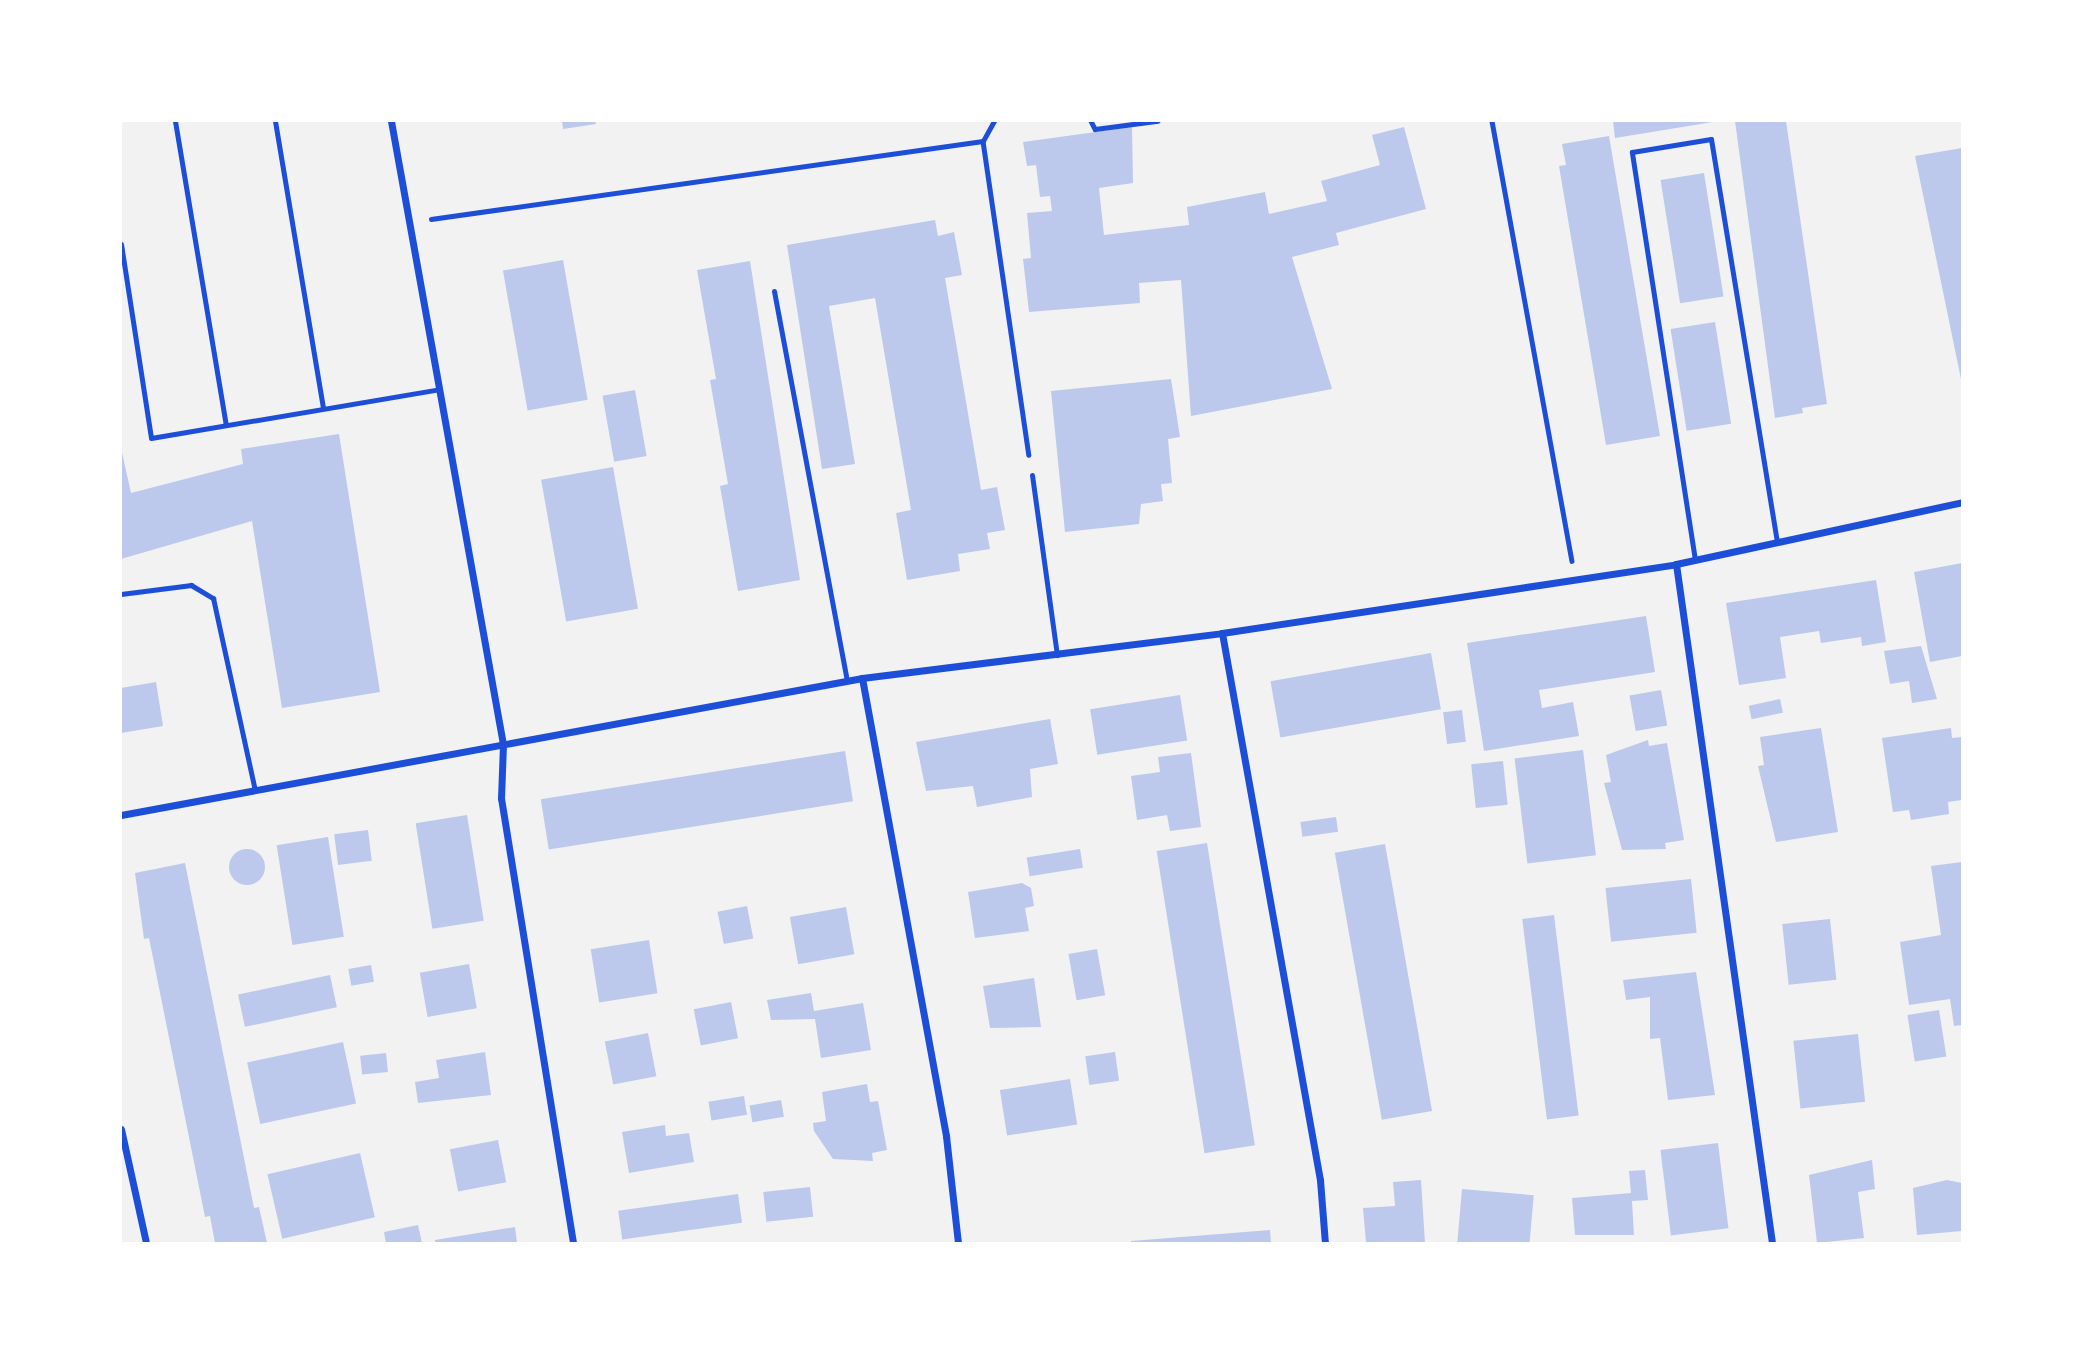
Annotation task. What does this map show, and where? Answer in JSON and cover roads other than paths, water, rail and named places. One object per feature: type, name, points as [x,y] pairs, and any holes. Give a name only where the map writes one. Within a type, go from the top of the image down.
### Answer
[{"type":"street","points":[[391,121],[503,744],[501,798],[573,1243]]},
{"type":"street","points":[[121,815],[847,680],[1222,633],[1575,576],[1676,564],[1962,502]]},
{"type":"street","points":[[1676,564],[1772,1243]]},
{"type":"street","points":[[1222,633],[1320,1180],[1325,1243]]},
{"type":"street","points":[[862,678],[946,1136],[958,1243]]},
{"type":"street","points":[[121,1129],[146,1243]]},
{"type":"lane","points":[[174,121],[226,425]]},
{"type":"lane","points":[[275,121],[323,408]]},
{"type":"lane","points":[[1695,560],[1632,152],[1711,139],[1777,542]]},
{"type":"lane","points":[[121,244],[151,438],[440,389]]},
{"type":"lane","points":[[774,290],[847,680]]},
{"type":"lane","points":[[1032,475],[1057,655]]},
{"type":"lane","points":[[121,594],[191,585],[213,598],[255,790]]}]
